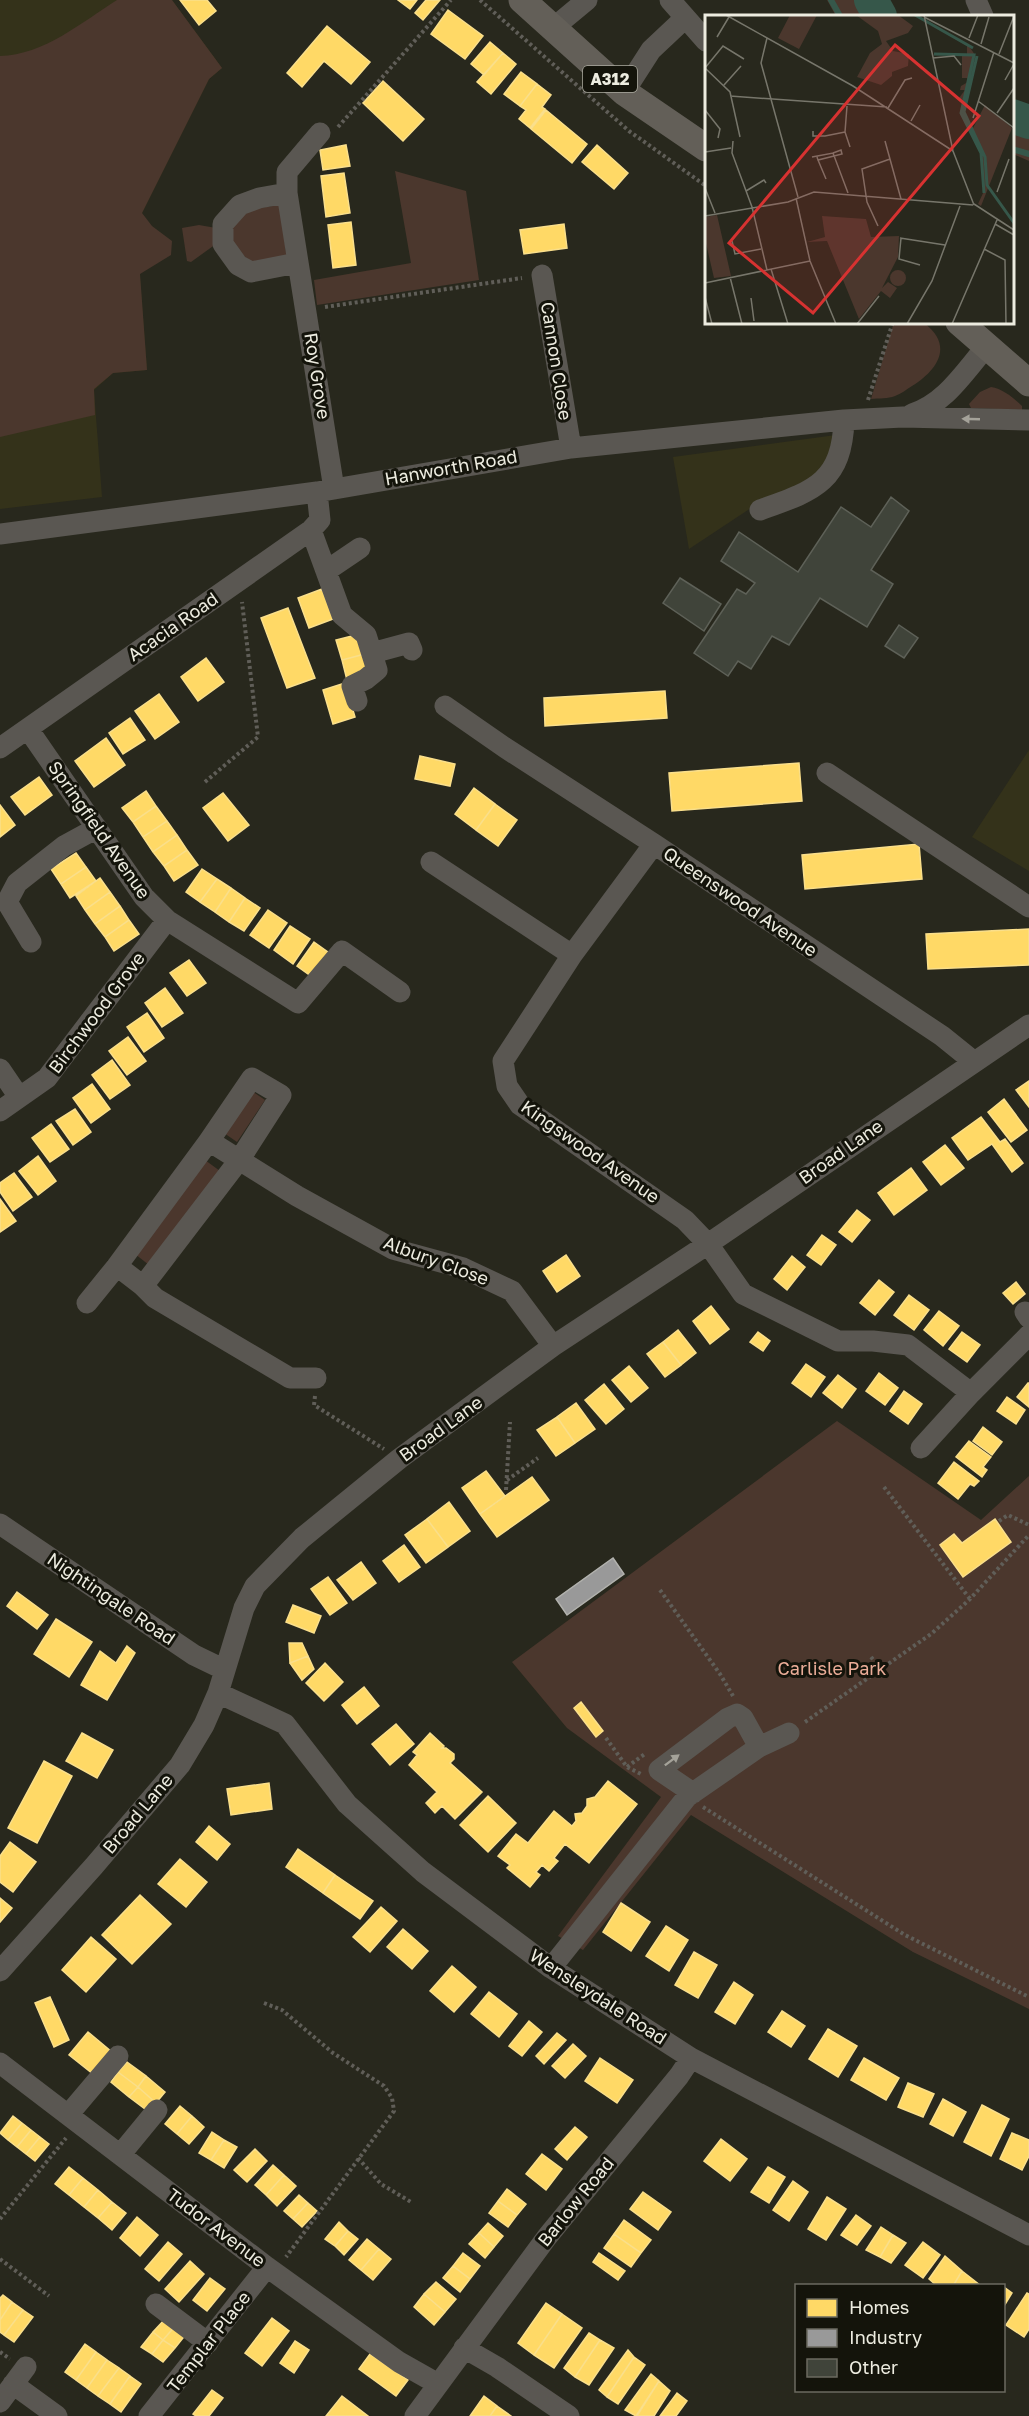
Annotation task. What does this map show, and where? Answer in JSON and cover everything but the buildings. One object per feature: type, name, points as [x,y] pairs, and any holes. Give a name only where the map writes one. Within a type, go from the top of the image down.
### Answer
[{"type":"main road","name":"A312","points":[[522,0],[624,92],[705,147]]},
{"type":"main road","points":[[961,324],[1029,383]]},
{"type":"street","points":[[552,29],[587,0]]},
{"type":"street","points":[[670,0],[705,40]]},
{"type":"street","points":[[976,0],[983,15]]},
{"type":"street","points":[[624,92],[651,50],[685,18]]},
{"type":"street","name":"Roy Grove","points":[[320,133],[287,172],[287,193],[297,263],[307,310],[325,490]]},
{"type":"street","points":[[287,193],[260,198],[240,205],[223,224],[223,244],[238,265],[251,272],[297,263]]},
{"type":"street","name":"Cannon Close","points":[[542,275],[571,448]]},
{"type":"street","name":"Hanworth Road","points":[[903,417],[927,409],[941,400],[987,346]]},
{"type":"street","name":"Hanworth Road","points":[[0,534],[325,490],[571,448],[844,420],[903,417],[1029,420]]},
{"type":"street","points":[[760,510],[794,497],[823,481],[836,463],[844,435],[844,420]]},
{"type":"street","points":[[325,490],[320,520],[311,530],[342,615],[366,635],[375,662]]},
{"type":"street","name":"Acacia Road","points":[[0,748],[311,530]]},
{"type":"street","points":[[326,571],[360,548]]},
{"type":"street","points":[[357,701],[352,686],[366,680],[375,662],[409,643],[412,650]]},
{"type":"street","name":"Queenswood Avenue","points":[[445,706],[942,1036],[973,1061]]},
{"type":"street","name":"Springfield Avenue","points":[[28,729],[144,897],[166,920],[298,1004],[342,951],[400,992]]},
{"type":"street","points":[[827,773],[1029,907]]},
{"type":"street","points":[[31,942],[7,902],[16,883],[64,846],[97,828]]},
{"type":"street","name":"Kingswood Avenue","points":[[654,844],[572,955],[502,1061],[507,1086],[520,1105],[685,1220],[708,1244],[743,1294],[838,1341],[873,1341],[908,1345],[971,1393]]},
{"type":"street","points":[[431,862],[572,955]]},
{"type":"street","name":"Birchwood Grove","points":[[0,1112],[47,1078],[166,920]]},
{"type":"street","name":"Broad Lane","points":[[0,1971],[180,1765],[204,1725],[218,1693],[244,1608],[255,1587],[302,1538],[399,1459],[553,1346],[708,1244],[973,1061],[1029,1025]]},
{"type":"street","points":[[0,1069],[19,1097]]},
{"type":"street","points":[[87,1303],[209,1141],[252,1078],[281,1095],[240,1159],[143,1286]]},
{"type":"street","name":"Albury Close","points":[[209,1141],[297,1196],[393,1249],[463,1268],[512,1291],[553,1346]]},
{"type":"street","points":[[117,1266],[155,1298],[290,1378],[316,1378]]},
{"type":"street","points":[[921,1448],[971,1393],[1022,1343]]},
{"type":"street","name":"Nightingale Road","points":[[0,1524],[194,1655],[225,1670]]},
{"type":"street","name":"Wensleydale Road","points":[[218,1693],[285,1724],[347,1803],[423,1872],[551,1968],[691,2058],[1029,2235]]},
{"type":"street","points":[[690,1795],[658,1770],[728,1718],[737,1714],[742,1718],[759,1747]]},
{"type":"street","points":[[551,1968],[690,1795],[759,1747],[789,1733]]},
{"type":"street","points":[[73,2119],[118,2056]]},
{"type":"street","name":"Barlow Road","points":[[415,2416],[547,2237],[680,2076],[691,2058]]},
{"type":"street","name":"Tudor Avenue","points":[[0,2063],[271,2270],[399,2362],[438,2384]]},
{"type":"street","points":[[120,2155],[157,2110]]},
{"type":"street","name":"Templar Place","points":[[149,2416],[271,2270]]},
{"type":"street","points":[[156,2304],[208,2343]]},
{"type":"street","points":[[464,2348],[497,2367],[569,2416]]},
{"type":"street","points":[[0,2402],[26,2367]]},
{"type":"street","points":[[13,2384],[57,2416]]},
{"type":"path","points":[[320,133],[325,136],[340,125],[452,0]]},
{"type":"path","points":[[480,0],[628,131],[705,185]]},
{"type":"path","points":[[307,310],[542,275]]},
{"type":"path","points":[[867,419],[868,398],[892,324]]},
{"type":"path","points":[[205,782],[258,737],[239,581]]},
{"type":"path","points":[[316,1378],[314,1405],[399,1459]]},
{"type":"path","points":[[506,1490],[510,1422]]},
{"type":"path","points":[[506,1480],[538,1458]]},
{"type":"path","points":[[884,1487],[970,1599]]},
{"type":"path","points":[[999,1521],[1008,1515],[1029,1525]]},
{"type":"path","points":[[789,1733],[931,1634],[970,1599],[1029,1535]]},
{"type":"path","points":[[660,1590],[731,1691],[737,1714]]},
{"type":"path","points":[[871,1658],[881,1669]]},
{"type":"path","points":[[606,1738],[627,1767],[646,1776],[658,1770]]},
{"type":"path","points":[[690,1795],[905,1935],[1029,1997]]},
{"type":"path","points":[[264,2003],[282,2010],[333,2053],[384,2086],[392,2098],[394,2111],[271,2270]]},
{"type":"path","points":[[0,2219],[73,2119]]},
{"type":"path","points":[[358,2158],[381,2184],[411,2202]]},
{"type":"path","points":[[0,2259],[49,2296]]},
{"type":"shaded area","points":[[0,0],[172,0],[222,68],[209,79],[136,225],[147,370],[113,373],[94,390],[102,497],[0,509]]},
{"type":"shaded area","points":[[836,435],[826,463],[811,480],[757,504],[689,549],[673,457]]},
{"type":"shaded area","points":[[1029,750],[1029,871],[972,837]]},
{"type":"green space","points":[[117,0],[172,0],[222,68],[209,79],[142,213],[152,226],[172,241],[171,255],[140,274],[147,370],[113,373],[94,389],[95,415],[0,437],[0,56],[32,50],[47,44]]},
{"type":"green space","points":[[827,0],[863,0],[867,7],[881,15],[835,15]]},
{"type":"green space","points":[[1014,123],[1029,129],[1029,161],[1014,154]]},
{"type":"green space","points":[[395,171],[466,191],[479,280],[317,305],[314,280],[411,263]]},
{"type":"green space","points":[[280,205],[287,260],[252,264],[229,241],[232,230],[246,212]]},
{"type":"green space","points":[[199,225],[216,228],[216,244],[191,262],[187,261],[182,228]]},
{"type":"green space","points":[[893,324],[925,324],[933,331],[940,348],[935,365],[921,380],[902,393],[889,398],[871,399]]},
{"type":"green space","points":[[991,387],[1012,397],[1022,406],[1022,410],[971,408],[969,404],[980,392]]},
{"type":"green space","points":[[252,1091],[265,1100],[237,1142],[224,1133]]},
{"type":"green space","points":[[205,1160],[220,1171],[149,1265],[135,1254]]},
{"type":"green space","name":"Carlisle Park","points":[[837,1421],[981,1520],[1029,1476],[1029,2009],[913,1952],[691,1815],[583,1950],[558,1936],[661,1797],[567,1728],[512,1662]]},
{"type":"waterway","points":[[831,0],[839,15]]},
{"type":"waterway","points":[[871,0],[879,15]]},
{"type":"waterway","points":[[1014,117],[1029,122]]},
{"type":"waterway","points":[[1014,150],[1029,154]]}]
